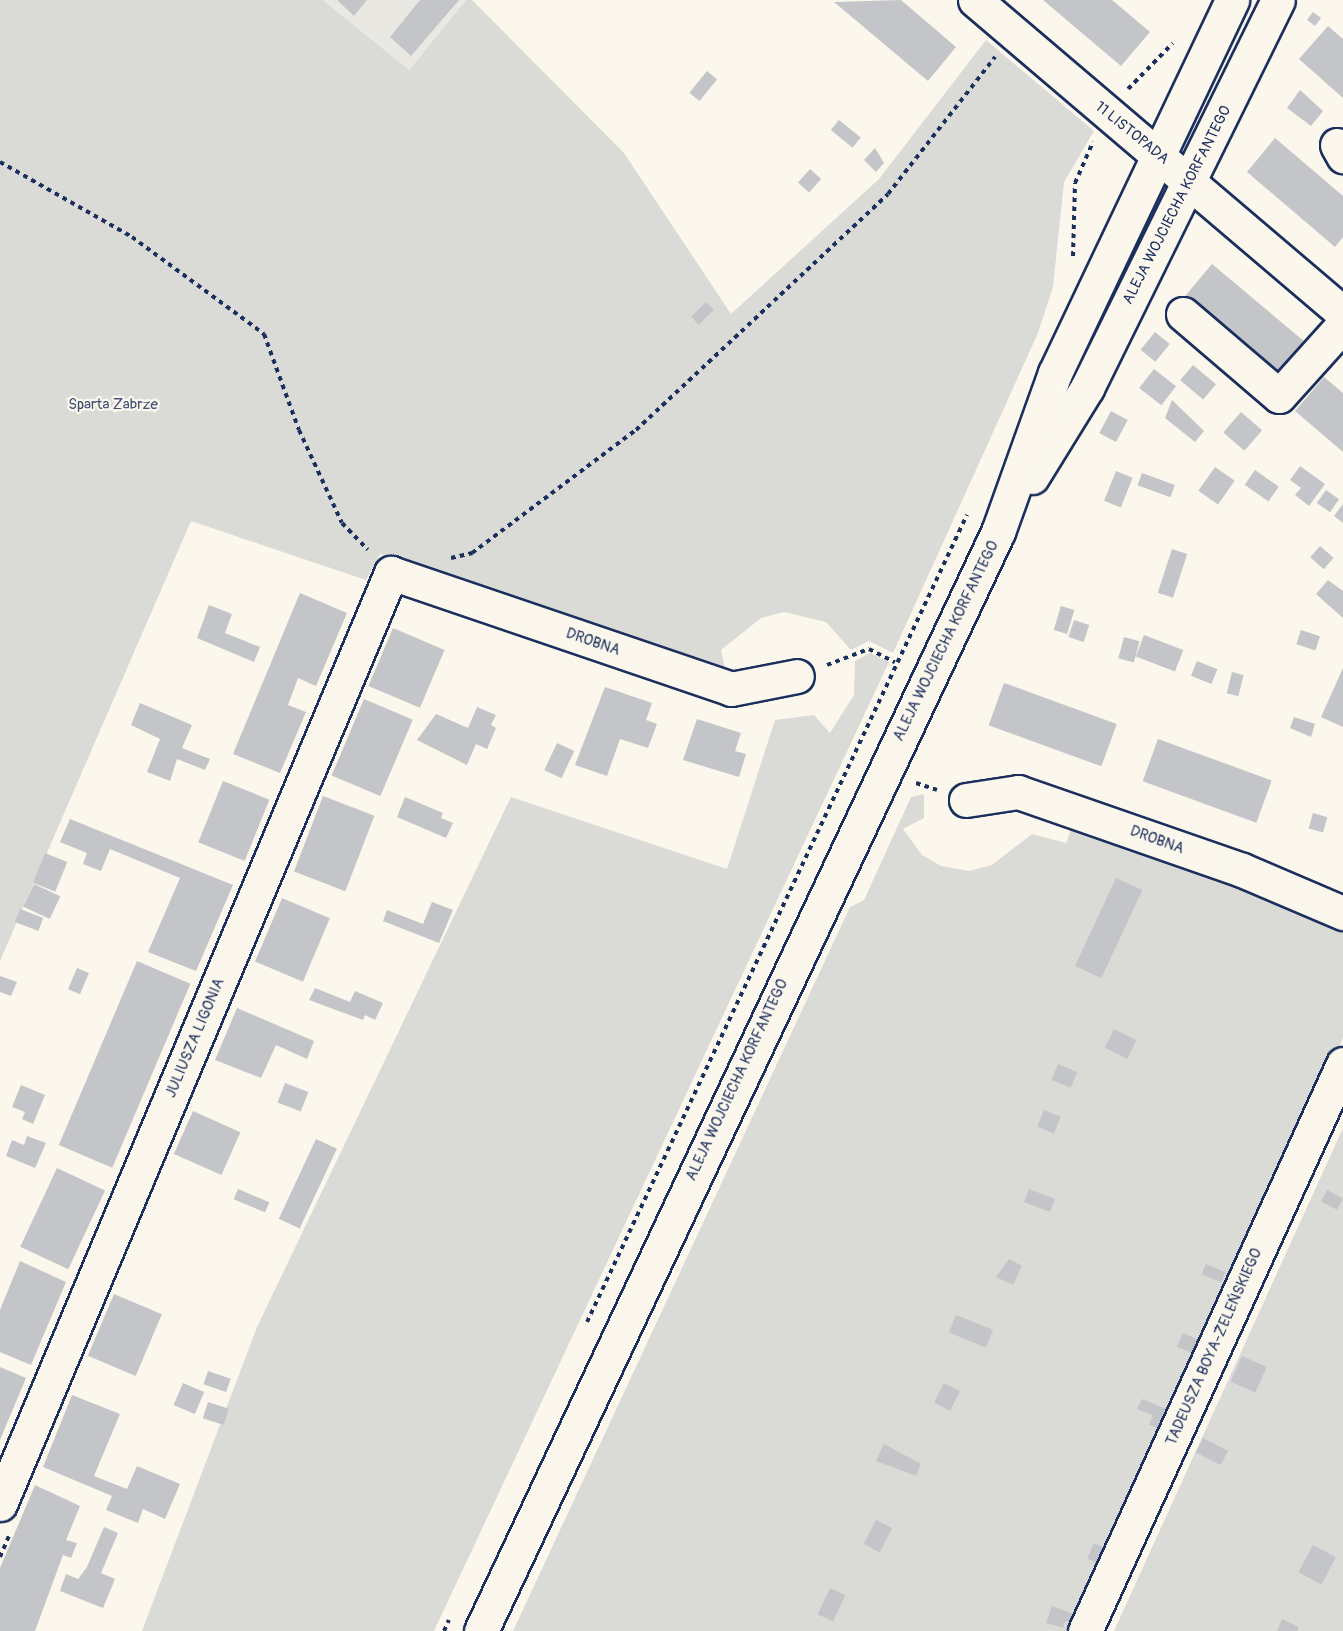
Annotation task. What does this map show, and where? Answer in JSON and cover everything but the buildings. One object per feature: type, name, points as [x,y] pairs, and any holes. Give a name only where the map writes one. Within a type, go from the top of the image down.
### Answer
[{"type":"street","name":"11 LISTOPADA","points":[[975,0],[1341,310]]},
{"type":"street","name":"ALEJA WOJCIECHA KORFANTEGO","points":[[481,1631],[998,532],[1055,373],[1232,0]]},
{"type":"street","name":"ALEJA WOJCIECHA KORFANTEGO","points":[[998,532],[1087,388],[1278,0]]},
{"type":"street","points":[[1183,314],[1279,396],[1341,310]]},
{"type":"street","name":"DROBNA","points":[[391,573],[731,689],[797,676]]},
{"type":"street","name":"JULIUSZA LIGONIA","points":[[0,1504],[391,573]]},
{"type":"street","name":"DROBNA","points":[[966,800],[1018,792],[1242,870],[1343,913]]},
{"type":"street","name":"TADEUSZA BOYA-ŻELEŃSKIEGO","points":[[1085,1631],[1343,1064]]},
{"type":"path","points":[[437,562],[472,553],[636,430],[888,194],[1015,34]]},
{"type":"path","points":[[1126,92],[1176,39]]},
{"type":"path","points":[[1070,269],[1075,240],[1075,183],[1097,133]]},
{"type":"path","points":[[0,162],[132,237],[264,334],[299,430],[342,523],[391,573]]},
{"type":"path","points":[[585,1327],[895,662],[969,510]]},
{"type":"path","points":[[797,676],[869,649],[895,662]]},
{"type":"path","points":[[909,793],[914,782],[966,800]]},
{"type":"path","points":[[444,1631],[454,1609]]},
{"type":"shaded area","points":[[323,0],[466,0],[409,70]]},
{"type":"green space","name":"Sparta Zabrze","points":[[0,0],[323,0],[409,70],[466,0],[472,0],[624,153],[731,314],[879,179],[986,40],[1094,131],[1064,182],[1053,287],[1038,333],[893,653],[869,641],[851,650],[826,622],[784,612],[761,618],[721,650],[725,668],[380,554],[366,580],[191,521],[0,961]]},
{"type":"green space","points":[[870,653],[889,662],[434,1631],[142,1631],[257,1327],[511,797],[727,869],[775,720],[814,715],[830,733],[854,695],[855,661]]},
{"type":"green space","points":[[924,794],[924,818],[903,829],[922,855],[941,866],[969,871],[992,865],[1032,834],[1066,843],[1073,825],[1343,920],[1343,1038],[1071,1631],[513,1631],[850,907],[864,900],[911,797]]},
{"type":"green space","points":[[1343,1128],[1343,1631],[1114,1631]]}]
